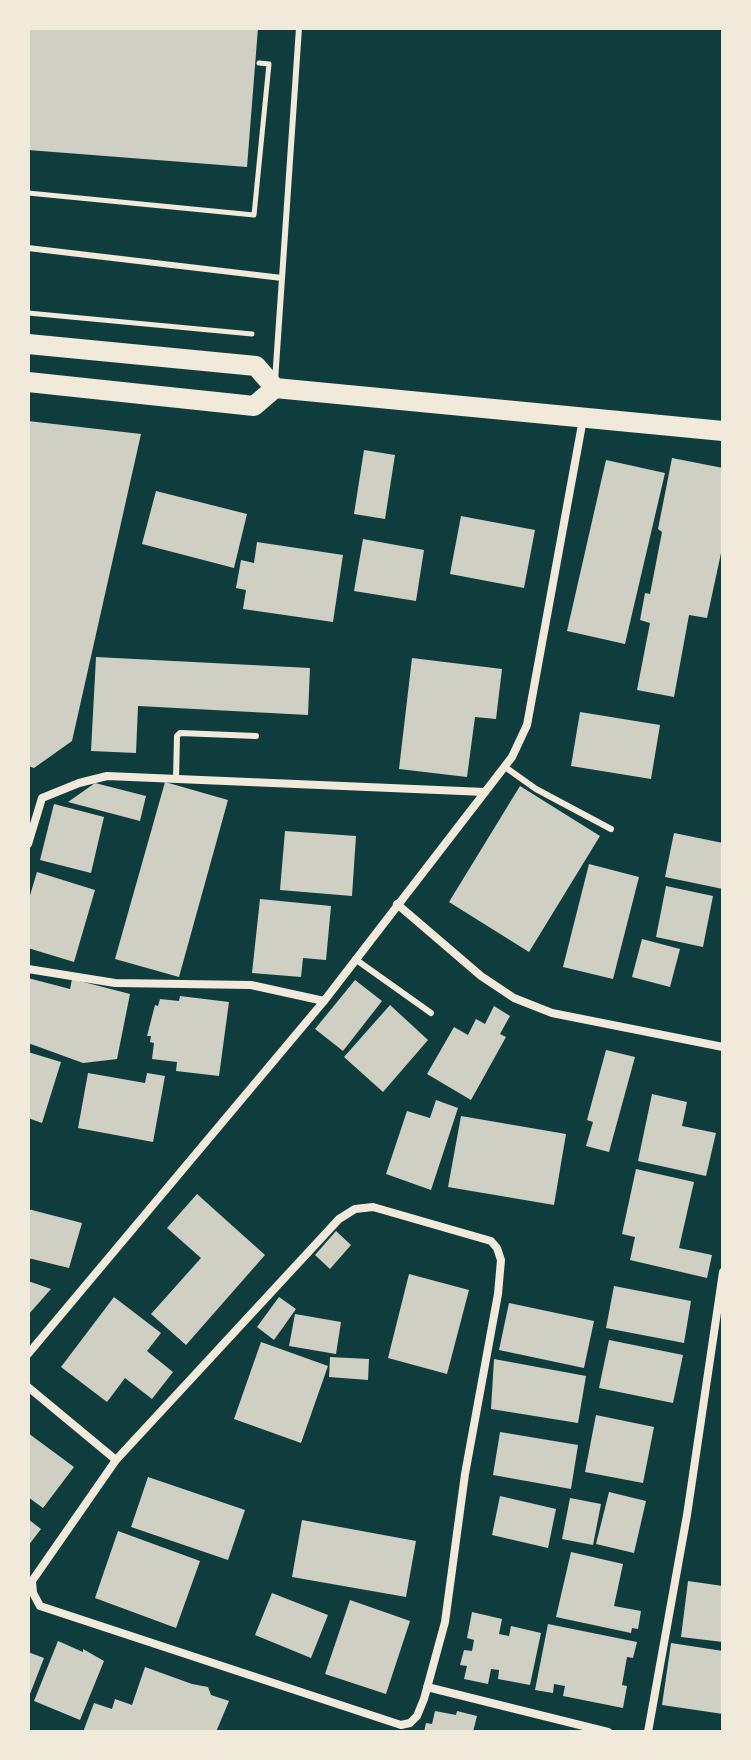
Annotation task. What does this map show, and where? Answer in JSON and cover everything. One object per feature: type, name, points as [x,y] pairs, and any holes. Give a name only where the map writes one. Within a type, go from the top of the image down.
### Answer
[{"type":"main road","points":[[28,344],[256,366],[275,388],[723,431]]},
{"type":"main road","points":[[28,382],[254,406],[275,388]]},
{"type":"street","points":[[28,1354],[324,1001],[505,767],[527,725],[583,418]]},
{"type":"street","points":[[28,844],[42,798],[107,776],[485,792]]},
{"type":"street","points":[[397,904],[481,976],[514,998],[552,1013],[723,1047]]},
{"type":"street","points":[[28,969],[115,983],[251,985],[324,1001]]},
{"type":"street","points":[[373,1207],[491,1241],[497,1248],[501,1260],[498,1294],[465,1474],[445,1622],[417,1716],[410,1723],[401,1725],[40,1606],[30,1588],[32,1581],[116,1460],[339,1219],[355,1209],[373,1207]]},
{"type":"street","points":[[648,1732],[687,1515],[723,1272]]},
{"type":"street","points":[[28,1387],[116,1460]]},
{"type":"street","points":[[427,1687],[608,1732]]},
{"type":"lane","points":[[275,388],[299,28]]},
{"type":"lane","points":[[28,248],[282,278]]},
{"type":"lane","points":[[176,779],[177,736],[180,733],[256,736]]},
{"type":"lane","points":[[505,767],[536,789],[611,829]]},
{"type":"lane","points":[[355,959],[431,1013]]},
{"type":"path","points":[[28,193],[254,215],[269,64],[259,63]]},
{"type":"path","points":[[28,313],[252,334]]},
{"type":"building","points":[[28,28],[258,28],[247,167],[28,150]]},
{"type":"building","points":[[28,421],[141,434],[72,741],[34,768],[28,766]]},
{"type":"building","points":[[364,450],[395,455],[385,519],[354,514]]},
{"type":"building","points":[[672,458],[723,468],[723,544],[707,618],[689,615],[674,697],[637,690],[650,623],[640,620],[645,593],[650,594],[662,532],[658,529]]},
{"type":"building","points":[[606,460],[665,473],[625,644],[567,631]]},
{"type":"building","points":[[156,491],[247,514],[234,568],[142,544]]},
{"type":"building","points":[[461,516],[535,530],[524,588],[450,574]]},
{"type":"building","points":[[363,539],[424,550],[416,601],[354,591]]},
{"type":"building","points":[[257,542],[343,555],[333,622],[243,609],[246,590],[236,588],[241,560],[254,563]]},
{"type":"building","points":[[96,657],[310,668],[308,715],[138,706],[136,753],[91,751]]},
{"type":"building","points":[[412,658],[502,669],[496,719],[475,717],[467,777],[399,769]]},
{"type":"building","points":[[580,712],[660,725],[651,779],[571,766]]},
{"type":"building","points":[[165,782],[228,800],[179,977],[115,959]]},
{"type":"building","points":[[95,783],[146,796],[140,821],[68,802]]},
{"type":"building","points":[[520,786],[600,836],[529,952],[449,902]]},
{"type":"building","points":[[54,804],[104,817],[91,873],[40,860]]},
{"type":"building","points":[[285,831],[356,836],[352,896],[280,890]]},
{"type":"building","points":[[674,833],[723,843],[723,889],[665,877]]},
{"type":"building","points":[[589,864],[639,877],[613,979],[563,967]]},
{"type":"building","points":[[37,872],[95,890],[74,962],[28,948],[28,902]]},
{"type":"building","points":[[666,886],[713,896],[703,947],[656,937]]},
{"type":"building","points":[[260,899],[331,906],[326,960],[303,958],[301,977],[252,973]]},
{"type":"building","points":[[642,939],[680,949],[670,987],[632,977]]},
{"type":"building","points":[[28,978],[70,989],[72,979],[130,994],[117,1059],[83,1063],[28,1043]]},
{"type":"building","points":[[355,980],[382,1001],[343,1051],[315,1029]]},
{"type":"building","points":[[180,996],[229,1002],[219,1076],[176,1071],[177,1062],[152,1059],[154,1043],[150,1042],[151,1036],[147,1036],[155,1005],[158,1006],[160,999],[179,1001]]},
{"type":"building","points":[[390,1005],[428,1040],[383,1092],[344,1057]]},
{"type":"building","points":[[494,1006],[510,1016],[500,1034],[506,1037],[471,1100],[427,1074],[454,1027],[468,1035],[476,1019],[485,1024]]},
{"type":"building","points":[[606,1050],[635,1057],[609,1152],[586,1146],[593,1122],[587,1120]]},
{"type":"building","points":[[28,1052],[61,1062],[42,1123],[28,1118]]},
{"type":"building","points":[[88,1073],[145,1083],[147,1073],[165,1076],[153,1142],[78,1128]]},
{"type":"building","points":[[652,1094],[687,1102],[682,1126],[716,1133],[706,1176],[638,1161]]},
{"type":"building","points":[[436,1100],[458,1108],[431,1190],[386,1174],[407,1111],[430,1118]]},
{"type":"building","points":[[461,1116],[566,1134],[554,1205],[448,1187]]},
{"type":"building","points":[[636,1169],[694,1182],[679,1248],[712,1255],[707,1278],[630,1260],[635,1237],[622,1234]]},
{"type":"building","points":[[197,1194],[265,1255],[186,1345],[151,1314],[201,1258],[167,1228]]},
{"type":"building","points":[[28,1209],[82,1223],[69,1268],[28,1258]]},
{"type":"building","points":[[336,1231],[351,1245],[330,1269],[315,1255]]},
{"type":"building","points":[[409,1274],[469,1290],[447,1374],[388,1358]]},
{"type":"building","points":[[28,1281],[51,1289],[28,1315]]},
{"type":"building","points":[[614,1286],[691,1301],[684,1343],[606,1328]]},
{"type":"building","points":[[114,1297],[161,1333],[147,1351],[173,1372],[152,1399],[125,1378],[107,1402],[61,1367]]},
{"type":"building","points":[[279,1297],[296,1309],[274,1340],[257,1327]]},
{"type":"building","points":[[509,1303],[594,1321],[584,1368],[499,1350]]},
{"type":"building","points":[[295,1314],[341,1322],[336,1354],[289,1346]]},
{"type":"building","points":[[609,1340],[683,1355],[673,1403],[599,1388]]},
{"type":"building","points":[[261,1342],[328,1366],[301,1443],[234,1419]]},
{"type":"building","points":[[330,1357],[369,1359],[368,1380],[329,1377]]},
{"type":"building","points":[[494,1359],[586,1376],[578,1423],[491,1409]]},
{"type":"building","points":[[596,1415],[654,1427],[643,1483],[585,1472]]},
{"type":"building","points":[[500,1432],[578,1445],[571,1489],[493,1475]]},
{"type":"building","points":[[28,1433],[74,1467],[43,1508],[28,1497]]},
{"type":"building","points":[[148,1477],[245,1510],[228,1560],[131,1527]]},
{"type":"building","points":[[609,1492],[646,1501],[634,1553],[596,1544]]},
{"type":"building","points":[[500,1496],[556,1509],[548,1548],[492,1535]]},
{"type":"building","points":[[570,1498],[601,1504],[593,1545],[562,1539]]},
{"type":"building","points":[[28,1519],[41,1529],[28,1546]]},
{"type":"building","points":[[302,1520],[416,1541],[406,1597],[292,1577]]},
{"type":"building","points":[[118,1531],[200,1561],[176,1628],[95,1598]]},
{"type":"building","points":[[571,1552],[623,1564],[614,1606],[641,1611],[638,1629],[632,1628],[631,1633],[556,1617]]},
{"type":"building","points":[[688,1581],[723,1586],[723,1642],[681,1637]]},
{"type":"building","points":[[272,1593],[328,1615],[311,1658],[255,1635]]},
{"type":"building","points":[[350,1600],[410,1621],[386,1694],[325,1674]]},
{"type":"building","points":[[472,1612],[502,1619],[499,1634],[509,1636],[511,1626],[541,1633],[530,1685],[498,1679],[499,1670],[491,1669],[488,1684],[464,1679],[467,1666],[460,1665],[464,1650],[472,1651],[474,1640],[467,1638]]},
{"type":"building","points":[[548,1624],[637,1642],[633,1658],[627,1657],[622,1685],[627,1686],[623,1708],[563,1696],[565,1686],[554,1684],[553,1693],[535,1690]]},
{"type":"building","points":[[58,1641],[83,1652],[83,1649],[104,1661],[80,1720],[34,1701]]},
{"type":"building","points":[[671,1643],[723,1651],[723,1714],[662,1705]]},
{"type":"building","points":[[28,1652],[44,1658],[28,1699]]},
{"type":"building","points":[[145,1667],[208,1687],[211,1695],[229,1701],[216,1732],[83,1732],[94,1703],[112,1709],[115,1699],[132,1705]]},
{"type":"building","points":[[435,1711],[456,1715],[457,1711],[477,1716],[473,1732],[424,1732],[426,1723],[432,1724]]}]
